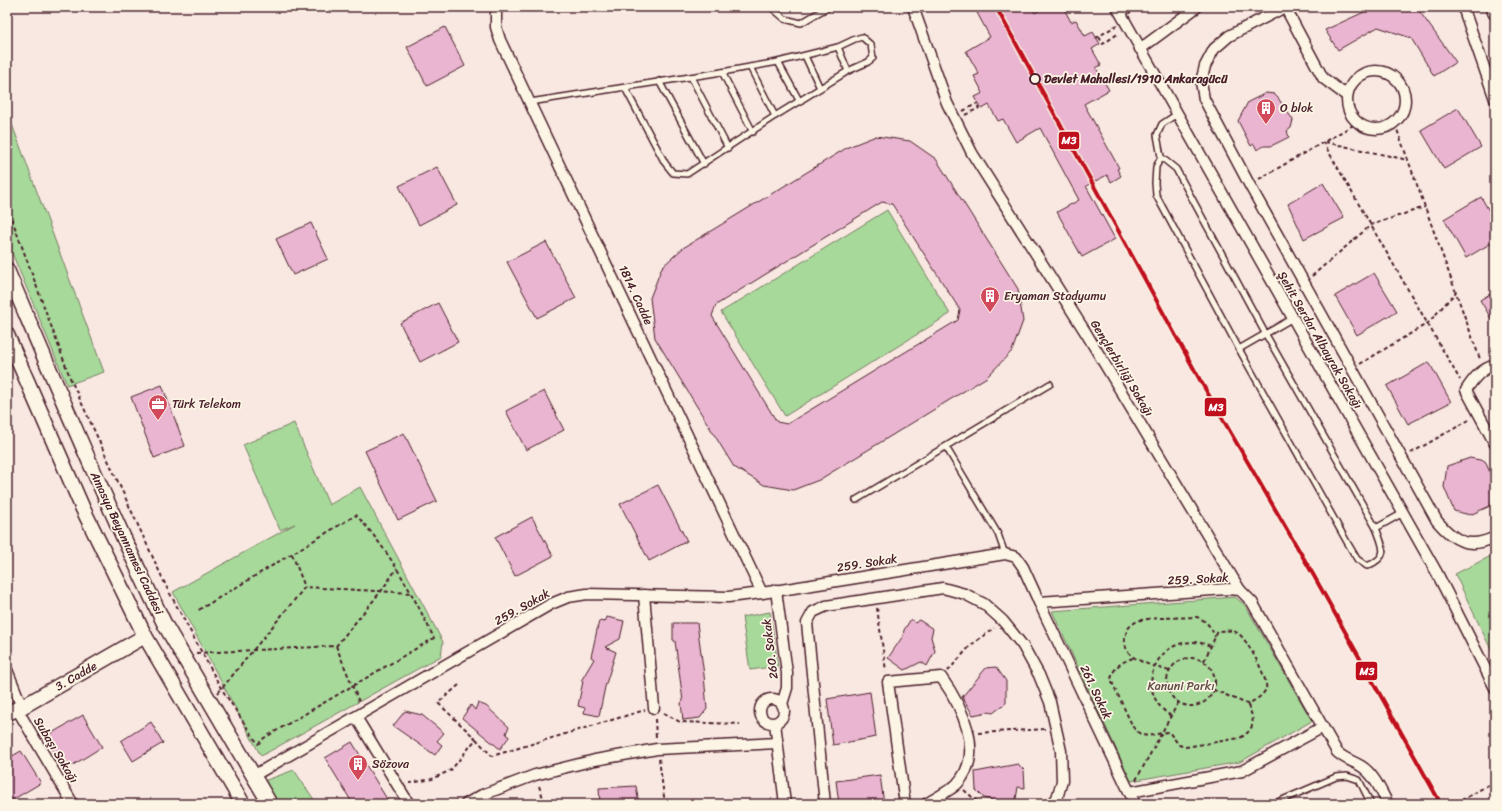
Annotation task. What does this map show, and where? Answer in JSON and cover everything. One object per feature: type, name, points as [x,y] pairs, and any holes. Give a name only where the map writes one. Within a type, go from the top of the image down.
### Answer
[{"type":"main road","points":[[1494,7],[1495,12]]},
{"type":"main road","name":"Amasya Beyannamesi Caddesi","points":[[7,270],[105,498],[152,598],[182,654],[270,804]]},
{"type":"main road","name":"Amasya Beyannamesi Caddesi","points":[[7,335],[83,509],[145,636],[243,804]]},
{"type":"main road","name":"3. Cadde","points":[[15,710],[145,636]]},
{"type":"street","name":"1814. Cadde","points":[[496,7],[496,27],[530,102],[762,593]]},
{"type":"street","name":"Gençlerbirliği Sokağı","points":[[913,7],[948,103],[972,153],[1086,333],[1240,590]]},
{"type":"street","points":[[1140,49],[1198,7]]},
{"type":"street","points":[[1347,96],[1323,78],[1285,7],[1229,36],[1214,49],[1204,66],[1201,82],[1204,99],[1210,113],[1437,521],[1448,533],[1459,541],[1474,544],[1487,541],[1495,537]]},
{"type":"street","points":[[1463,7],[1495,99]]},
{"type":"street","name":"Şehit Serdar Albayrak Sokağı","points":[[1119,11],[1437,573],[1495,688]]},
{"type":"street","points":[[1377,71],[1390,74],[1398,80],[1406,97],[1405,107],[1395,124],[1376,130],[1366,128],[1357,123],[1350,115],[1347,106],[1347,96],[1350,86],[1355,79],[1363,74],[1377,71]]},
{"type":"street","points":[[1495,365],[1484,369],[1477,374],[1466,390],[1479,415],[1492,433],[1495,444]]},
{"type":"street","name":"259. Sokak","points":[[253,776],[551,604],[568,597],[587,594],[728,597],[762,593],[1005,554]]},
{"type":"street","points":[[1005,554],[1016,557],[1023,567],[1039,602]]},
{"type":"street","points":[[825,804],[807,623],[813,612],[826,606],[942,588],[965,594],[984,604],[1003,621],[1023,646],[1039,675],[1050,702],[1061,751],[1062,781],[1057,798],[1052,804]]},
{"type":"street","name":"259. Sokak","points":[[1039,602],[1227,589],[1240,590],[1252,602],[1337,752],[1342,757],[1362,767],[1370,773],[1388,804]]},
{"type":"street","name":"260. Sokak","points":[[775,723],[778,722],[784,715],[782,704],[787,688],[787,673],[776,590]]},
{"type":"street","points":[[644,595],[654,708]]},
{"type":"street","name":"261. Sokak","points":[[1039,602],[1136,804]]},
{"type":"street","name":"Subaşı Sokağı","points":[[7,670],[15,710],[73,804]]},
{"type":"street","points":[[905,804],[888,682],[941,677],[954,696],[963,714],[969,734],[970,755],[966,769],[957,784],[926,804]]},
{"type":"street","points":[[782,704],[775,699],[771,699],[764,702],[760,709],[761,717],[764,720],[775,723],[785,804]]},
{"type":"street","points":[[360,714],[392,777],[409,804]]},
{"type":"street","points":[[1130,792],[1242,771],[1323,727]]},
{"type":"street","points":[[466,804],[482,795],[535,775],[595,760],[657,750],[777,744]]},
{"type":"lane","points":[[771,7],[785,19],[801,23],[828,7]]},
{"type":"lane","points":[[1119,11],[1132,7]]},
{"type":"lane","points":[[530,102],[625,88],[659,81],[778,62],[838,47],[862,37],[871,46],[873,58],[868,62],[848,71],[800,102],[775,116],[753,132],[687,174],[674,173],[665,163],[625,88]]},
{"type":"lane","points":[[838,47],[848,71]]},
{"type":"lane","points":[[805,56],[820,88]]},
{"type":"lane","points":[[778,62],[800,102]]},
{"type":"lane","points":[[750,67],[775,116]]},
{"type":"lane","points":[[722,72],[753,132]]},
{"type":"lane","points":[[691,77],[728,148]]},
{"type":"lane","points":[[659,81],[704,164]]},
{"type":"lane","points":[[1161,158],[1176,169],[1265,333],[1376,528],[1382,544],[1383,554],[1378,562],[1367,566],[1357,559],[1239,349],[1156,195],[1156,167],[1161,158],[1157,135],[1162,124],[1177,114]]},
{"type":"lane","points":[[1239,349],[1293,318]]},
{"type":"lane","points":[[856,500],[1050,384]]},
{"type":"lane","points":[[946,447],[998,534],[1005,554]]},
{"type":"lane","points":[[1376,528],[1403,513]]},
{"type":"lane","points":[[1277,803],[1336,777],[1347,776],[1359,780],[1371,804]]},
{"type":"path","points":[[1112,28],[1097,38],[1103,44],[1117,35]]},
{"type":"path","points":[[962,111],[977,103],[979,108],[964,116]]},
{"type":"path","points":[[1249,184],[1357,123]]},
{"type":"path","points":[[1395,124],[1484,369]]},
{"type":"path","points":[[1324,142],[1408,160]]},
{"type":"path","points":[[1324,142],[1466,390]]},
{"type":"path","points":[[7,206],[70,380],[167,588],[221,688],[258,744],[264,738],[434,638],[412,593],[397,568],[373,533],[356,515],[197,611]]},
{"type":"path","points":[[1304,283],[1371,225],[1425,207]]},
{"type":"path","points":[[1352,369],[1428,323],[1456,292]]},
{"type":"path","points":[[1402,458],[1479,415]]},
{"type":"path","points":[[292,554],[305,587]]},
{"type":"path","points":[[182,654],[336,646],[382,590],[397,568]]},
{"type":"path","points":[[305,587],[382,590],[412,593]]},
{"type":"path","points":[[211,704],[221,688],[305,587]]},
{"type":"path","points":[[876,598],[888,682]]},
{"type":"path","points":[[1169,671],[1133,658],[1125,647],[1126,632],[1131,625],[1140,620],[1197,617],[1204,620],[1211,627],[1215,637]]},
{"type":"path","points":[[941,677],[971,645],[1003,621]]},
{"type":"path","points":[[1204,661],[1218,632],[1229,630],[1238,633],[1244,639],[1263,672],[1266,688],[1261,696],[1247,704]]},
{"type":"path","points":[[1171,716],[1159,705],[1151,684],[1155,666],[1159,658],[1169,649],[1180,643],[1193,642],[1211,646]]},
{"type":"path","points":[[336,646],[352,687],[360,714]]},
{"type":"path","points":[[1190,657],[1198,658],[1204,661],[1211,668],[1214,675],[1214,690],[1209,699],[1202,704],[1186,706],[1178,703],[1172,698],[1166,684],[1169,671],[1175,663],[1182,659],[1190,657]]},
{"type":"path","points":[[1133,658],[1117,665],[1112,674],[1111,680],[1133,727],[1137,732],[1144,736],[1169,732],[1179,745],[1186,747],[1240,738],[1248,733],[1252,727],[1252,713],[1247,704],[1214,690]]},
{"type":"path","points":[[459,685],[438,703],[492,756],[654,708],[680,722],[740,724]]},
{"type":"path","points":[[1130,792],[1178,703]]},
{"type":"path","points":[[969,734],[1057,728]]},
{"type":"path","points":[[392,777],[411,783],[432,779],[451,770],[476,739]]},
{"type":"path","points":[[535,775],[545,804]]},
{"type":"path","points":[[1455,804],[1495,781]]},
{"type":"path","points":[[957,784],[980,804]]},
{"type":"green space","points":[[7,111],[104,372],[67,385],[7,241]]},
{"type":"green space","points":[[887,210],[950,314],[785,416],[721,312]]},
{"type":"green space","points":[[294,423],[329,505],[360,487],[443,642],[441,656],[261,756],[173,592],[295,524],[280,530],[243,445]]},
{"type":"green space","points":[[1495,554],[1495,658],[1455,574]]},
{"type":"green space","name":"Kanuni Parkı","points":[[1235,597],[1245,605],[1312,721],[1240,762],[1131,781],[1052,611]]},
{"type":"green space","points":[[770,612],[778,666],[750,670],[742,617]]},
{"type":"green space","points":[[294,770],[317,804],[279,804],[264,781]]},
{"type":"building","points":[[974,7],[1031,7],[1035,13],[1045,7],[1063,7],[1071,22],[1076,20],[1085,36],[1093,32],[1100,44],[1092,49],[1101,65],[1096,68],[1109,90],[1084,104],[1119,168],[1117,169],[1121,176],[1111,182],[1107,175],[1086,186],[1115,239],[1082,257],[1057,212],[1079,200],[1040,128],[1016,142],[1003,119],[998,121],[989,105],[982,109],[975,97],[983,93],[974,76],[979,74],[966,51],[990,37]]},
{"type":"building","points":[[1375,7],[1417,8],[1456,62],[1434,76],[1411,38],[1378,27],[1338,50],[1325,30]]},
{"type":"building","points":[[445,27],[465,66],[427,86],[407,47]]},
{"type":"building","name":"O blok","points":[[1266,93],[1274,94],[1278,98],[1293,120],[1291,128],[1287,131],[1289,137],[1271,146],[1264,146],[1257,150],[1254,144],[1251,146],[1238,121],[1248,102]]},
{"type":"building","points":[[1458,108],[1481,147],[1444,169],[1421,130]]},
{"type":"building","name":"Eryaman Stadyumu","points":[[876,136],[910,141],[936,159],[1018,289],[1023,321],[1012,351],[987,377],[819,480],[793,490],[764,485],[734,467],[655,338],[650,298],[662,267],[683,248],[848,147]],"holes":[[[882,202],[892,204],[960,310],[958,320],[787,424],[777,422],[712,316],[716,305]]]},
{"type":"building","points":[[437,167],[457,205],[419,225],[399,186]]},
{"type":"building","points":[[1323,183],[1344,218],[1304,239],[1288,204]]},
{"type":"building","points":[[1481,197],[1495,221],[1495,241],[1466,258],[1444,219]]},
{"type":"building","points":[[311,223],[328,259],[293,275],[276,239]]},
{"type":"building","points":[[546,242],[576,298],[537,318],[507,262]]},
{"type":"building","points":[[1374,273],[1397,311],[1357,335],[1335,296]]},
{"type":"building","points":[[1495,291],[1495,325],[1480,300]]},
{"type":"building","points":[[438,303],[458,342],[420,362],[400,323]]},
{"type":"building","points":[[1429,362],[1451,402],[1408,424],[1387,386]]},
{"type":"building","name":"Türk Telekom","points":[[162,385],[185,446],[154,458],[131,397]]},
{"type":"building","points":[[544,391],[564,430],[526,450],[506,411]]},
{"type":"building","points":[[404,433],[437,501],[398,520],[365,451]]},
{"type":"building","points":[[1470,458],[1485,461],[1495,484],[1495,497],[1490,506],[1470,515],[1454,511],[1444,487],[1447,466]]},
{"type":"building","points":[[658,485],[687,541],[649,561],[620,504]]},
{"type":"building","points":[[532,517],[553,556],[515,576],[495,537]]},
{"type":"building","points":[[607,617],[624,621],[620,639],[605,647],[616,652],[605,687],[599,716],[584,713],[585,708],[578,706],[583,681],[581,681],[594,659],[591,657],[599,621],[605,622]]},
{"type":"building","points":[[911,619],[915,623],[919,620],[933,629],[931,637],[935,651],[927,666],[921,662],[905,670],[888,658],[903,636],[904,630]]},
{"type":"building","points":[[673,623],[697,623],[707,709],[700,718],[683,720],[681,703],[683,701],[675,641],[673,640]]},
{"type":"building","points":[[996,667],[1006,681],[1006,703],[993,713],[988,712],[973,715],[962,697],[986,668]]},
{"type":"building","points":[[870,692],[876,737],[833,745],[827,699]]},
{"type":"building","points":[[478,703],[486,706],[509,727],[506,733],[509,737],[500,749],[462,718],[471,705],[475,710]]},
{"type":"building","points":[[405,711],[422,715],[444,733],[437,741],[442,745],[435,755],[393,726]]},
{"type":"building","points":[[83,715],[102,747],[65,770],[45,737]]},
{"type":"building","points":[[151,722],[163,743],[133,761],[121,741]]},
{"type":"building","name":"Sözova","points":[[352,742],[390,804],[353,804],[325,758]]},
{"type":"building","points":[[21,751],[41,783],[7,803],[7,759]]},
{"type":"building","points":[[1018,764],[1024,770],[1025,788],[1018,787],[1016,799],[1012,804],[992,804],[992,800],[984,798],[976,790],[975,772]]},
{"type":"building","points":[[880,775],[884,804],[839,804],[836,781]]},
{"type":"building","points":[[636,786],[639,804],[600,804],[599,788]]},
{"type":"transit line","name":"M3","points":[[996,7],[1200,380],[1314,576],[1441,804]]},
{"type":"place","name":"Devlet Mahallesi/1910 Ankaragücü","points":[[1035,79]]},
{"type":"place","name":"O blok","points":[[1266,125]]},
{"type":"place","name":"Eryaman Stadyumu","points":[[990,313]]},
{"type":"place","name":"Türk Telekom","points":[[158,421]]},
{"type":"place","name":"Sözova","points":[[358,781]]}]
